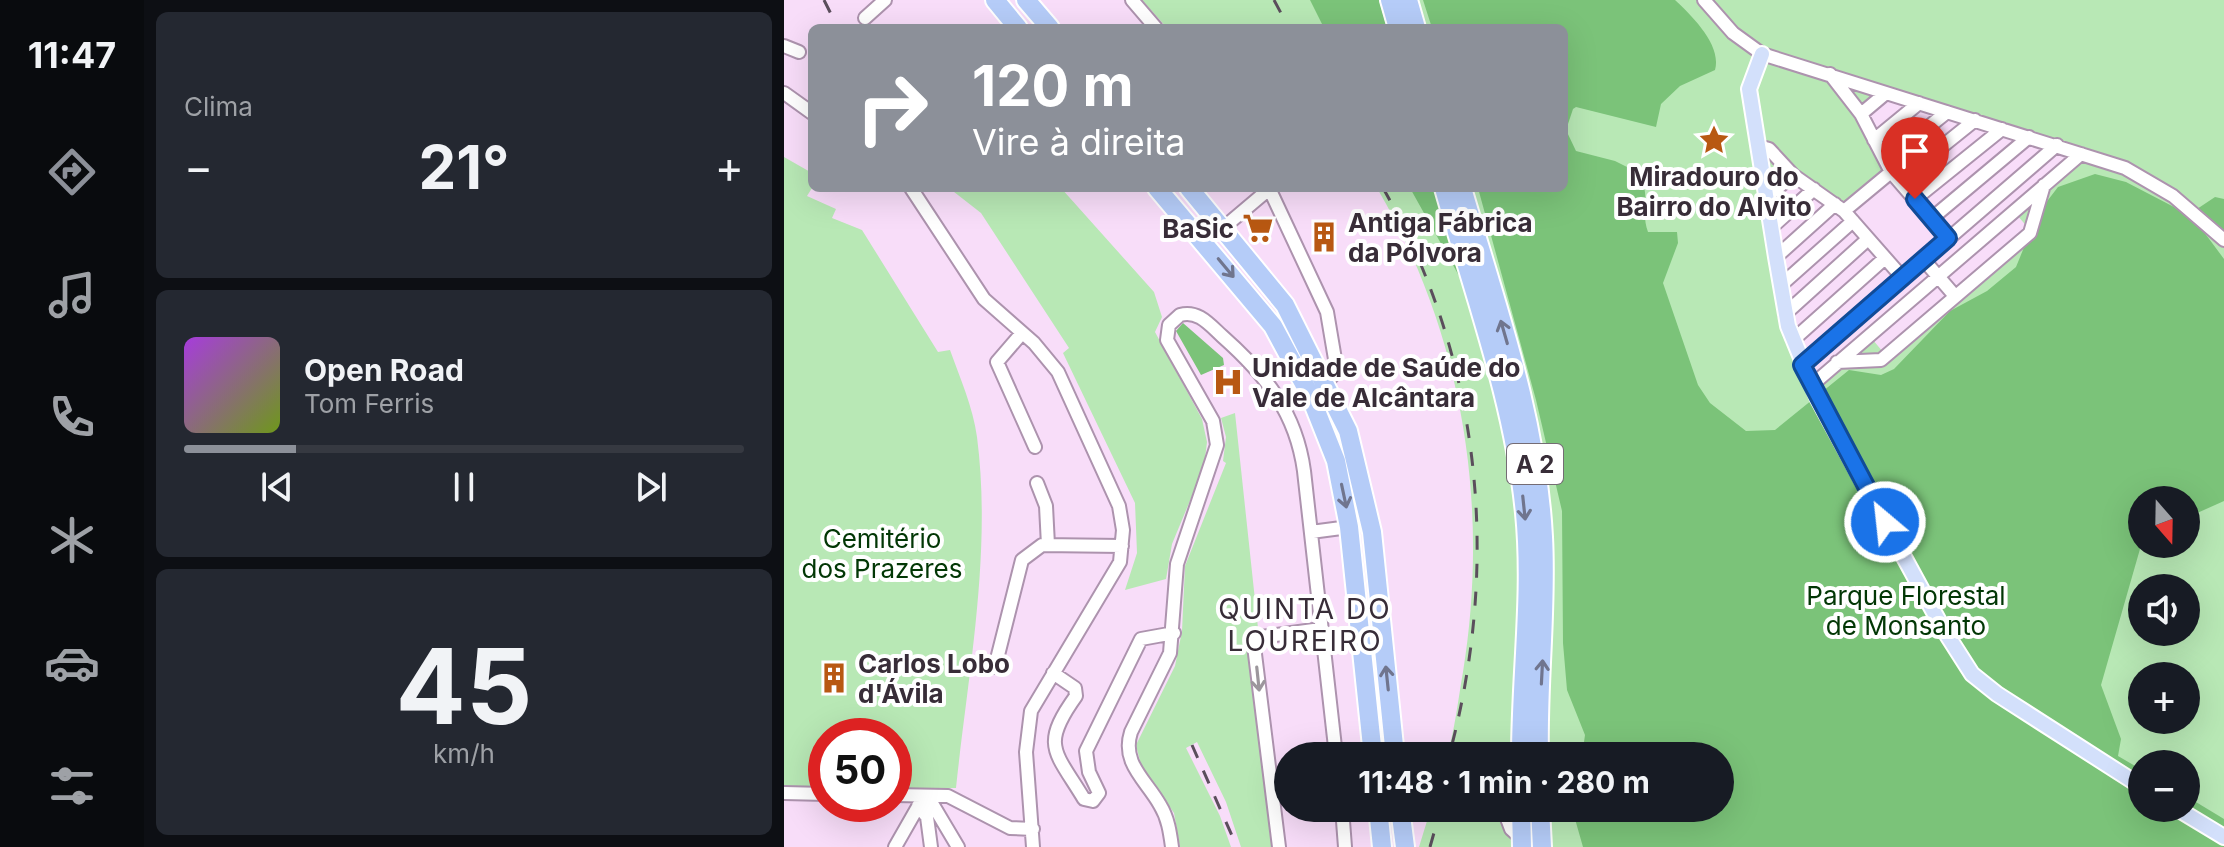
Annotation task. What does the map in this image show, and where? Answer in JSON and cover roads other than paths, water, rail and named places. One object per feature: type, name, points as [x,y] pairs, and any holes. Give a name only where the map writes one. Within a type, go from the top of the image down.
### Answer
[{"type":"highway","points":[[1026,0],[1047,24]]},
{"type":"highway","points":[[1390,0],[1397,24]]},
{"type":"highway","points":[[1408,0],[1415,24]]},
{"type":"highway","points":[[1160,192],[1273,326],[1309,393],[1336,461],[1349,527],[1372,742]]},
{"type":"highway","points":[[1192,192],[1285,305],[1328,385],[1356,456],[1372,532],[1394,742]]},
{"type":"highway","name":"A 2","points":[[1445,192],[1500,383],[1522,489],[1528,594],[1522,742]]},
{"type":"highway","name":"A 2","points":[[1463,192],[1517,380],[1539,490],[1544,584],[1539,742]]},
{"type":"highway","points":[[1379,822],[1382,847]]},
{"type":"highway","points":[[1402,822],[1405,847]]},
{"type":"highway","points":[[1521,822],[1522,843]]},
{"type":"highway","points":[[1541,822],[1542,847]]},
{"type":"main road","points":[[1762,54],[1749,84],[1758,146],[1785,314],[1802,365],[1815,392],[1942,627],[1972,674],[1997,694],[2128,778]]},
{"type":"main road","points":[[2199,822],[2224,837]]},
{"type":"street","points":[[865,18],[885,0]]},
{"type":"street","points":[[1132,0],[1150,24]]},
{"type":"street","points":[[1704,0],[1743,42],[1762,54],[2057,145],[2150,180],[2194,211],[2224,240]]},
{"type":"street","points":[[784,46],[799,52]]},
{"type":"street","points":[[1830,74],[1861,114],[1892,171],[1948,238]]},
{"type":"street","points":[[784,93],[808,110]]},
{"type":"street","points":[[1861,114],[1886,93]]},
{"type":"street","points":[[1874,140],[1919,103]]},
{"type":"street","points":[[1776,257],[1844,212],[1892,171],[1947,112]]},
{"type":"street","points":[[1892,171],[1975,120]]},
{"type":"street","points":[[1915,199],[2002,129]]},
{"type":"street","points":[[1931,219],[2029,137]]},
{"type":"street","points":[[1802,365],[2057,145]]},
{"type":"street","points":[[1758,146],[1769,149],[1793,175],[1844,212],[1902,277]]},
{"type":"street","points":[[1815,392],[1837,362],[2081,154]]},
{"type":"street","points":[[1767,197],[1793,175]]},
{"type":"street","points":[[1837,362],[1881,360],[2030,233],[2044,185]]},
{"type":"street","points":[[1772,227],[1814,189]]},
{"type":"street","points":[[914,192],[984,299],[1022,333],[1058,372],[1119,506],[1120,562],[1031,711],[1027,730],[1033,847]]},
{"type":"street","points":[[1223,228],[1265,192]]},
{"type":"street","points":[[1271,192],[1288,223],[1327,312],[1337,371],[1328,385],[1309,393]]},
{"type":"street","points":[[1781,285],[1844,212]]},
{"type":"street","points":[[1785,314],[1868,239]]},
{"type":"street","points":[[1793,340],[1885,258]]},
{"type":"street","points":[[1923,259],[1955,296]]},
{"type":"street","points":[[1172,847],[1166,816],[1131,763],[1128,744],[1133,726],[1167,663],[1174,633],[1177,564],[1215,458],[1217,437],[1213,421],[1167,340],[1172,321],[1185,313],[1200,316],[1252,363],[1278,394],[1299,444],[1334,742]]},
{"type":"street","points":[[1022,333],[997,362],[1035,447]]},
{"type":"street","points":[[1037,483],[1046,506],[1048,545]]},
{"type":"street","points":[[1311,532],[1349,527]]},
{"type":"street","points":[[995,667],[1022,560],[1042,545],[1122,546]]},
{"type":"street","points":[[1279,847],[1254,646],[1261,637],[1321,629]]},
{"type":"street","points":[[1053,673],[1075,688],[1076,696],[1056,724],[1054,745],[1084,799],[1093,801],[1099,793],[1089,772],[1086,751],[1094,728],[1113,698],[1141,639],[1174,633]]},
{"type":"street","points":[[784,793],[808,794]]},
{"type":"street","points":[[895,847],[921,802],[948,796],[1010,828],[1033,829]]},
{"type":"street","points":[[912,800],[933,805],[958,847]]},
{"type":"street","points":[[921,802],[927,817],[931,847]]},
{"type":"street","points":[[1343,822],[1345,847]]},
{"type":"street","points":[[1508,822],[1522,843]]},
{"type":"railway","points":[[824,0],[836,24]]},
{"type":"railway","points":[[1274,0],[1287,24]]},
{"type":"railway","points":[[1385,192],[1416,254],[1442,323],[1461,393],[1473,465],[1477,538],[1475,611],[1465,684],[1452,742]]},
{"type":"railway","points":[[1192,745],[1237,847]]},
{"type":"railway","points":[[1430,847],[1437,822]]},
{"type":"place","name":"Miradouro do Bairro do Alvito","points":[[1714,140]]},
{"type":"place","name":"BaSic","points":[[1258,228]]},
{"type":"place","name":"Antiga Fábrica da Pólvora","points":[[1324,237]]},
{"type":"place","name":"Unidade de Saúde do Vale de Alcântara","points":[[1228,382]]},
{"type":"place","name":"Carlos Lobo d'Ávila","points":[[834,678]]},
{"type":"district","name":"QUINTA DO LOUREIRO","points":[[1305,625]]},
{"type":"park label","name":"Cemitério dos Prazeres","points":[[882,553]]},
{"type":"park label","name":"Parque Florestal de Monsanto","points":[[1906,610]]}]
